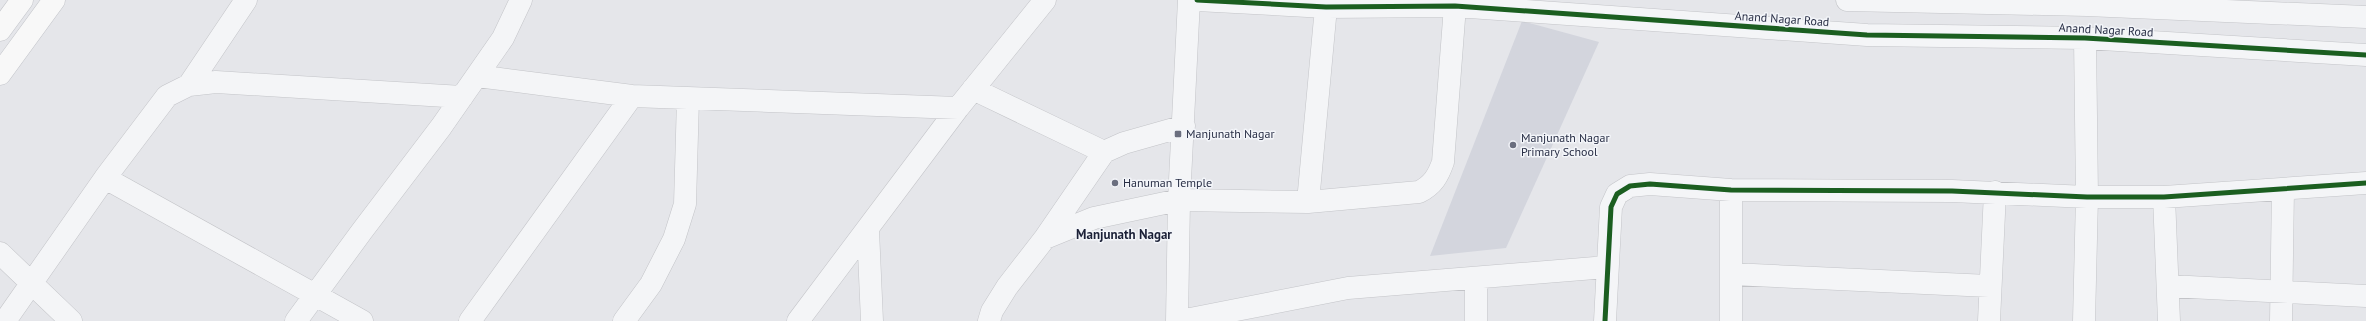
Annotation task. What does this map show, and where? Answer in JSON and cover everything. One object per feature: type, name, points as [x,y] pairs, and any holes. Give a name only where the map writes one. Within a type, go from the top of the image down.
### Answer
[{"type":"main road","points":[[0,30],[22,0]]},
{"type":"main road","points":[[0,74],[54,0]]},
{"type":"street","points":[[189,85],[246,0]]},
{"type":"street","points":[[296,321],[477,76],[503,38],[521,0]]},
{"type":"street","points":[[798,321],[868,230],[958,108],[1045,0]]},
{"type":"street","points":[[1189,0],[1184,126],[1179,200],[1179,321],[1348,288],[1476,279],[1607,267]]},
{"type":"street","name":"Anand Nagar Road","points":[[1197,0],[1326,7],[1455,6],[1867,35],[2085,38],[2366,55]]},
{"type":"street","points":[[1859,0],[2087,2],[2366,17]]},
{"type":"street","points":[[1045,238],[1094,218],[1179,200],[1308,202],[1419,192],[1430,186],[1438,175],[1443,162],[1455,6]]},
{"type":"street","points":[[1308,202],[1326,7]]},
{"type":"street","points":[[2084,321],[2086,197],[2085,38]]},
{"type":"street","points":[[477,76],[632,96],[958,108]]},
{"type":"street","points":[[5,321],[105,178],[167,96],[189,85],[216,82],[462,97]]},
{"type":"street","points":[[973,89],[1104,152]]},
{"type":"street","points":[[470,321],[632,96]]},
{"type":"street","points":[[624,321],[650,284],[674,239],[685,204],[688,99]]},
{"type":"street","points":[[989,321],[992,311],[1007,287],[1045,238],[1104,152],[1124,143],[1184,126]]},
{"type":"street","points":[[105,178],[362,321]]},
{"type":"street","points":[[1605,321],[1611,208],[1617,194],[1630,186],[1650,184],[1731,190],[1994,192],[2086,197],[2164,196],[2366,183]]},
{"type":"street","points":[[2281,321],[2280,292],[2283,189]]},
{"type":"street","points":[[1731,190],[1731,321]]},
{"type":"street","points":[[1989,321],[1989,286],[1994,192]]},
{"type":"street","points":[[2164,196],[2169,286],[2169,321]]},
{"type":"street","points":[[868,230],[872,321]]},
{"type":"street","points":[[0,253],[71,321]]},
{"type":"street","points":[[1732,274],[1989,286]]},
{"type":"street","points":[[1476,279],[1476,321]]},
{"type":"street","points":[[2169,286],[2366,296]]},
{"type":"shaded area","name":"Manjunath Nagar Primary School","points":[[1522,21],[1599,42],[1506,248],[1430,256]]},
{"type":"cycle path","points":[[1197,0],[1326,7],[1455,6],[1867,35],[2085,38],[2366,55]]},
{"type":"cycle path","points":[[1605,321],[1611,207],[1617,194],[1630,186],[1650,184],[1731,190],[1952,191],[2087,197],[2164,197],[2366,183]]},
{"type":"place","name":"Manjunath Nagar","points":[[1178,134]]},
{"type":"place","name":"Manjunath Nagar Primary School","points":[[1513,145]]},
{"type":"place","name":"Hanuman Temple","points":[[1115,183]]},
{"type":"district","name":"Manjunath Nagar","points":[[1124,234]]}]
